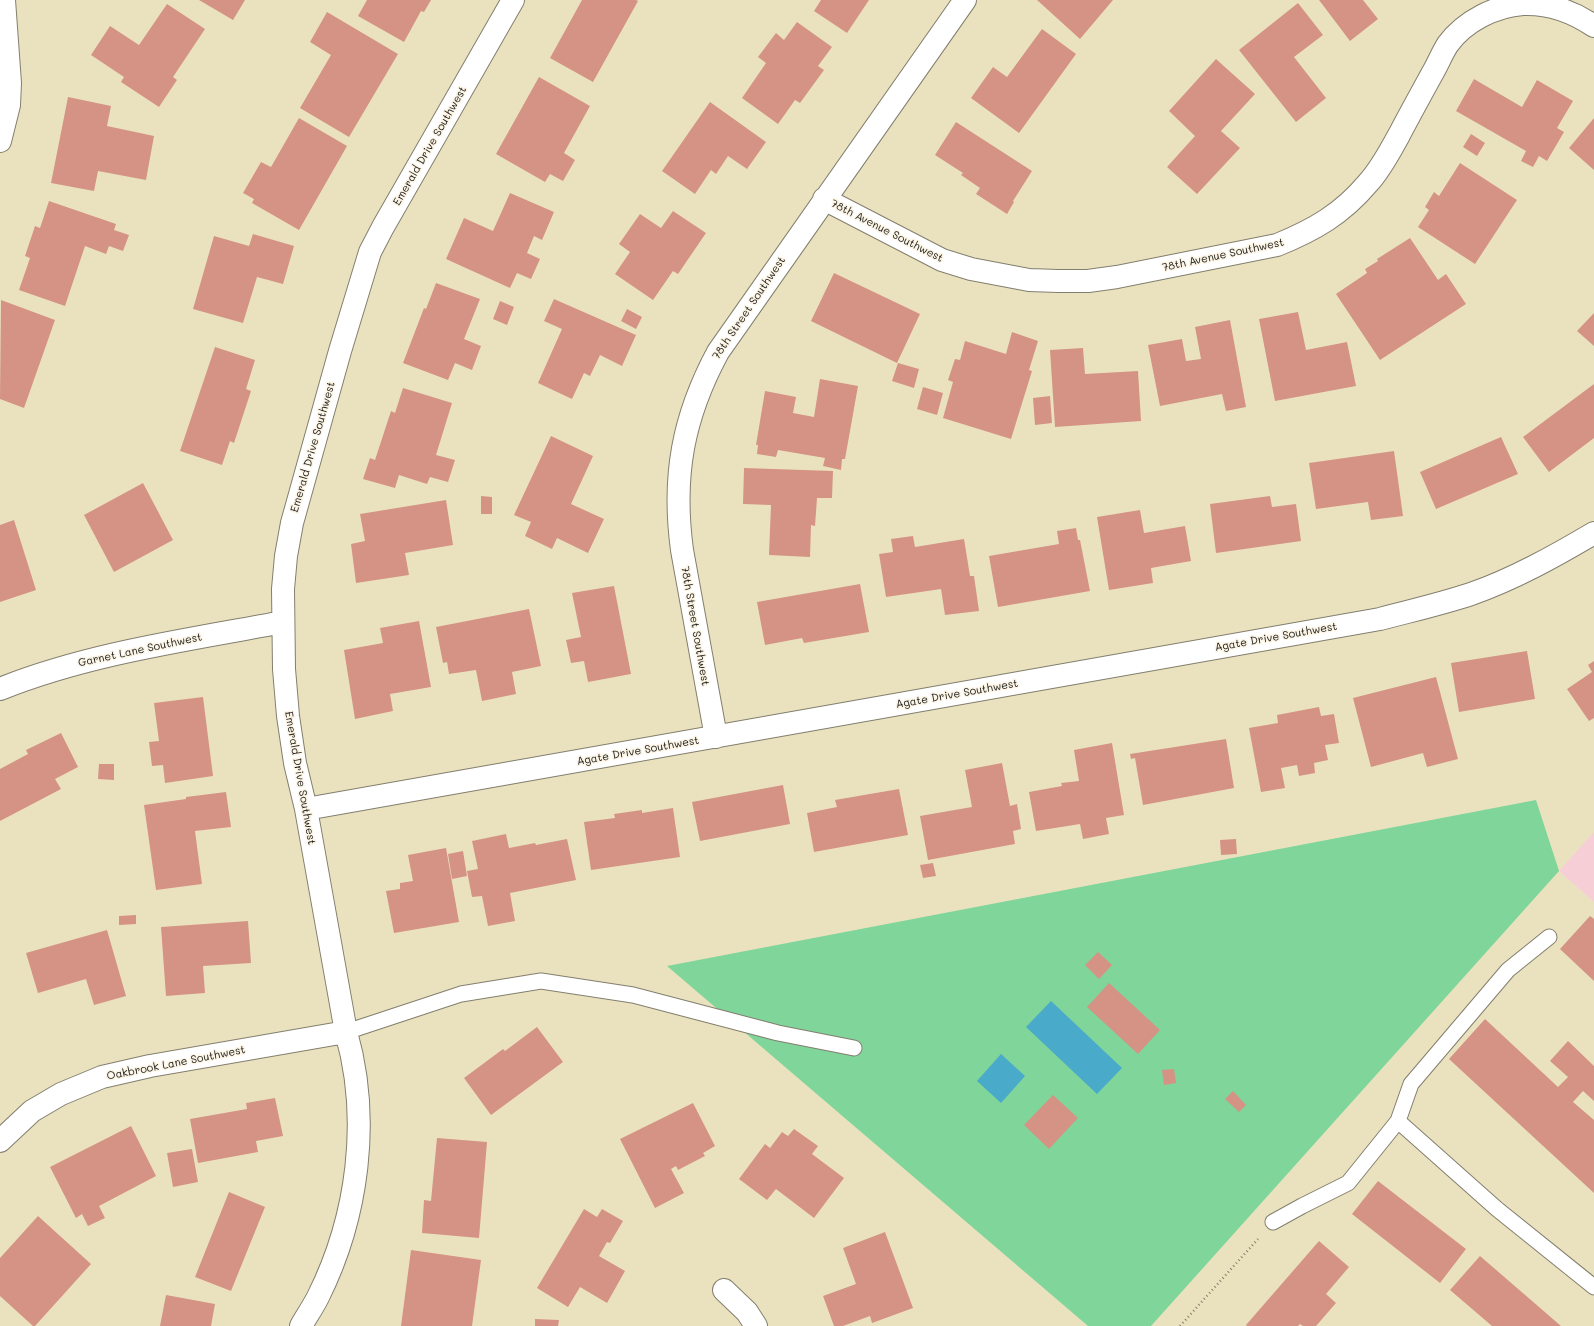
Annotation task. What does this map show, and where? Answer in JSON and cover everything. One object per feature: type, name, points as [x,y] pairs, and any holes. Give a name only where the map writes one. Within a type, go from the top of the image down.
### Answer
[{"type":"street","points":[[0,141],[9,105],[10,83],[4,0]]},
{"type":"street","name":"Emerald Drive Southwest","points":[[301,1326],[317,1299],[330,1271],[348,1214],[358,1142],[359,1098],[306,809],[295,763],[288,716],[284,669],[283,622],[284,576],[292,523],[340,351],[370,252],[513,0]]},
{"type":"street","name":"78th Street Southwest","points":[[716,737],[678,524],[678,486],[682,448],[688,422],[703,381],[718,352],[965,0]]},
{"type":"street","name":"78th Avenue Southwest","points":[[824,199],[942,260],[971,269],[1029,280],[1080,281],[1117,277],[1277,245],[1302,235],[1326,222],[1348,205],[1369,182],[1386,157],[1448,44],[1466,26],[1488,12],[1494,10],[1513,5],[1538,4],[1563,9],[1594,26]]},
{"type":"street","name":"Agate Drive Southwest","points":[[306,809],[1380,619],[1472,594],[1516,576],[1559,554],[1594,533]]},
{"type":"street","name":"Garnet Lane Southwest","points":[[0,689],[60,668],[108,655],[283,622]]},
{"type":"street","name":"Oakbrook Lane Southwest","points":[[0,1141],[32,1111],[61,1094],[102,1077],[150,1066],[346,1032]]},
{"type":"street","points":[[724,1290],[747,1312],[756,1326]]},
{"type":"lane","points":[[1273,1222],[1348,1183],[1398,1121],[1411,1084],[1508,970],[1549,937]]},
{"type":"lane","points":[[346,1032],[461,994],[541,981],[632,995],[778,1033],[854,1048]]},
{"type":"lane","points":[[1398,1121],[1497,1209],[1594,1287]]},
{"type":"path","points":[[1180,1326],[1273,1222]]},
{"type":"shaded area","points":[[1594,832],[1594,902],[1559,871]]},
{"type":"green space","points":[[1536,800],[1559,871],[1151,1326],[1088,1326],[667,966]]},
{"type":"water","points":[[1051,1001],[1122,1068],[1097,1094],[1026,1027]]},
{"type":"water","points":[[1001,1054],[1025,1076],[1001,1103],[977,1081]]},
{"type":"building","points":[[199,0],[245,0],[233,20]]},
{"type":"building","points":[[367,0],[431,0],[424,12],[421,11],[404,42],[358,16]]},
{"type":"building","points":[[582,0],[638,1],[593,82],[550,58]]},
{"type":"building","points":[[821,0],[869,0],[847,33],[814,11]]},
{"type":"building","points":[[1037,0],[1113,0],[1080,39]]},
{"type":"building","points":[[1319,0],[1363,0],[1378,19],[1350,41]]},
{"type":"building","points":[[1298,3],[1323,35],[1294,57],[1326,98],[1296,122],[1239,50]]},
{"type":"building","points":[[167,4],[205,29],[173,77],[177,80],[159,107],[121,82],[124,77],[91,55],[110,26],[139,45]]},
{"type":"building","points":[[327,12],[398,54],[349,137],[300,108],[331,55],[310,42]]},
{"type":"building","points":[[797,22],[832,47],[818,66],[824,70],[800,103],[795,100],[778,124],[742,98],[766,63],[758,57],[776,33],[784,40]]},
{"type":"building","points":[[1042,29],[1076,54],[1019,133],[971,98],[993,67],[1007,77]]},
{"type":"building","points":[[1216,59],[1255,94],[1221,131],[1240,148],[1197,194],[1167,167],[1195,136],[1169,111]]},
{"type":"building","points":[[539,77],[590,106],[564,153],[575,160],[563,181],[550,174],[545,182],[496,154]]},
{"type":"building","points":[[1474,79],[1522,107],[1537,80],[1573,101],[1557,128],[1564,132],[1547,161],[1539,156],[1533,167],[1521,161],[1526,151],[1456,111]]},
{"type":"building","points":[[68,97],[111,106],[107,126],[154,136],[146,180],[98,171],[94,191],[51,183]]},
{"type":"building","points":[[710,102],[766,142],[747,169],[728,156],[716,174],[711,170],[695,194],[662,171]]},
{"type":"building","points":[[299,118],[347,146],[299,230],[252,203],[254,199],[243,193],[261,162],[271,167]]},
{"type":"building","points":[[1594,118],[1594,170],[1569,148]]},
{"type":"building","points":[[956,122],[1032,171],[1013,201],[1014,202],[1007,214],[976,194],[980,188],[961,175],[963,173],[935,155]]},
{"type":"building","points":[[1471,134],[1485,143],[1477,156],[1463,147]]},
{"type":"building","points":[[1460,163],[1517,200],[1475,264],[1418,227],[1429,210],[1425,207],[1434,192],[1439,196]]},
{"type":"building","points":[[510,193],[554,212],[542,240],[534,236],[527,253],[540,259],[531,279],[517,273],[510,288],[446,259],[464,218],[493,231]]},
{"type":"building","points":[[49,201],[116,224],[114,230],[129,235],[123,251],[109,246],[106,254],[85,246],[65,306],[19,290],[30,258],[25,256],[35,226],[40,228]]},
{"type":"building","points":[[673,211],[706,233],[678,274],[673,271],[653,300],[615,274],[630,252],[619,244],[640,214],[661,228]]},
{"type":"building","points":[[253,234],[294,246],[283,284],[257,277],[243,323],[193,309],[214,236],[249,246]]},
{"type":"building","points":[[1410,238],[1438,280],[1446,274],[1466,304],[1380,360],[1336,294],[1367,273],[1365,269],[1378,261],[1377,259]]},
{"type":"building","points":[[834,273],[920,314],[897,363],[811,321]]},
{"type":"building","points":[[436,283],[480,299],[464,339],[481,346],[472,370],[455,363],[448,380],[403,363],[424,308],[426,309]]},
{"type":"building","points":[[554,299],[636,335],[622,366],[600,355],[590,376],[584,373],[572,399],[538,383],[562,329],[544,321]]},
{"type":"building","points":[[1,300],[55,320],[24,408],[0,399]]},
{"type":"building","points":[[500,301],[514,307],[507,325],[493,319]]},
{"type":"building","points":[[627,309],[642,317],[636,329],[621,321]]},
{"type":"building","points":[[1298,312],[1306,350],[1347,342],[1356,386],[1275,401],[1259,319]]},
{"type":"building","points":[[1594,313],[1594,346],[1577,331]]},
{"type":"building","points":[[1230,320],[1246,407],[1226,411],[1222,394],[1160,406],[1148,345],[1182,339],[1186,361],[1201,359],[1195,327]]},
{"type":"building","points":[[1012,332],[1038,341],[1029,370],[1032,371],[1011,439],[943,418],[953,382],[948,380],[955,359],[960,360],[965,341],[1006,354]]},
{"type":"building","points":[[215,347],[255,360],[246,389],[251,391],[234,443],[230,441],[222,465],[180,451]]},
{"type":"building","points":[[1083,348],[1085,374],[1138,371],[1141,421],[1055,427],[1050,350]]},
{"type":"building","points":[[898,363],[919,369],[914,388],[892,381]]},
{"type":"building","points":[[820,379],[858,386],[845,459],[842,459],[841,470],[823,466],[825,458],[778,450],[776,457],[757,454],[758,445],[756,445],[765,391],[796,397],[793,413],[814,417]]},
{"type":"building","points":[[1594,384],[1594,438],[1549,472],[1523,437]]},
{"type":"building","points":[[923,387],[943,393],[937,415],[917,409]]},
{"type":"building","points":[[403,388],[452,403],[436,455],[455,460],[448,482],[430,477],[427,484],[399,475],[395,488],[363,479],[370,458],[375,460],[391,411],[395,413]]},
{"type":"building","points":[[1050,396],[1052,423],[1035,425],[1033,398]]},
{"type":"building","points":[[551,436],[593,456],[571,504],[604,519],[588,553],[557,538],[552,549],[525,536],[531,522],[514,515]]},
{"type":"building","points":[[1501,437],[1518,474],[1436,509],[1420,472]]},
{"type":"building","points":[[1394,451],[1403,516],[1371,520],[1368,502],[1316,509],[1309,463]]},
{"type":"building","points":[[744,468],[833,471],[832,498],[817,498],[815,526],[811,525],[810,557],[769,555],[771,505],[743,504]]},
{"type":"building","points":[[143,483],[173,540],[114,572],[84,515]]},
{"type":"building","points":[[481,496],[492,497],[492,514],[481,514]]},
{"type":"building","points":[[1270,496],[1272,507],[1296,504],[1301,541],[1216,553],[1210,504]]},
{"type":"building","points":[[446,500],[453,545],[405,553],[409,575],[356,583],[351,544],[365,541],[360,514]]},
{"type":"building","points":[[1140,510],[1144,533],[1185,526],[1191,561],[1151,568],[1153,583],[1109,590],[1097,517]]},
{"type":"building","points":[[14,520],[36,590],[0,602],[0,525]]},
{"type":"building","points":[[1076,528],[1078,540],[1080,540],[1090,591],[998,607],[989,556],[1059,544],[1057,531]]},
{"type":"building","points":[[913,536],[915,547],[964,539],[970,576],[974,576],[979,611],[945,615],[941,589],[886,597],[879,554],[893,552],[891,539]]},
{"type":"building","points":[[860,584],[869,632],[804,643],[802,638],[765,645],[757,602]]},
{"type":"building","points":[[614,586],[631,674],[588,682],[584,661],[571,663],[566,640],[581,637],[572,593]]},
{"type":"building","points":[[529,609],[541,666],[512,672],[516,694],[482,701],[476,670],[449,674],[447,662],[443,663],[436,627]]},
{"type":"building","points":[[419,621],[431,687],[390,694],[393,711],[355,719],[344,650],[383,643],[380,628]]},
{"type":"building","points":[[1527,651],[1535,699],[1459,712],[1451,663]]},
{"type":"building","points":[[1594,661],[1594,718],[1589,721],[1567,689],[1592,672],[1588,665]]},
{"type":"building","points":[[1436,677],[1458,759],[1427,767],[1423,753],[1371,767],[1353,698]]},
{"type":"building","points":[[203,697],[213,776],[165,783],[163,765],[152,766],[149,742],[159,741],[154,703]]},
{"type":"building","points":[[1319,707],[1321,716],[1334,714],[1339,743],[1325,745],[1328,760],[1314,763],[1315,773],[1299,776],[1297,765],[1281,768],[1285,788],[1261,792],[1249,728],[1278,723],[1277,715]]},
{"type":"building","points":[[61,733],[78,767],[55,779],[61,789],[0,821],[0,769],[28,754],[26,750]]},
{"type":"building","points":[[1226,739],[1234,788],[1143,805],[1135,758],[1131,759],[1130,754]]},
{"type":"building","points":[[1112,743],[1124,815],[1106,818],[1109,834],[1083,839],[1080,824],[1036,831],[1029,792],[1062,786],[1061,783],[1079,781],[1074,750]]},
{"type":"building","points":[[1002,763],[1010,806],[1017,804],[1021,829],[1013,831],[1015,844],[928,860],[920,816],[972,807],[965,770]]},
{"type":"building","points":[[99,764],[114,764],[114,780],[98,779]]},
{"type":"building","points":[[783,785],[790,824],[700,841],[692,802]]},
{"type":"building","points":[[899,789],[908,835],[814,852],[807,813],[837,807],[835,800]]},
{"type":"building","points":[[226,792],[231,827],[195,831],[202,884],[156,890],[144,805],[186,799],[186,797]]},
{"type":"building","points":[[673,808],[680,857],[591,870],[584,822],[615,818],[614,814],[642,810],[642,813]]},
{"type":"building","points":[[506,834],[509,848],[567,839],[576,880],[510,893],[515,921],[488,926],[482,896],[472,897],[467,871],[478,869],[472,841]]},
{"type":"building","points":[[1236,839],[1237,854],[1221,855],[1220,840]]},
{"type":"building","points":[[446,848],[459,922],[394,933],[386,891],[400,889],[400,883],[413,881],[408,855]]},
{"type":"building","points":[[463,851],[467,876],[452,879],[448,854]]},
{"type":"building","points":[[933,863],[936,876],[923,878],[920,865]]},
{"type":"building","points":[[136,915],[136,924],[119,925],[119,916]]},
{"type":"building","points":[[1590,916],[1594,919],[1594,981],[1560,949]]},
{"type":"building","points":[[248,921],[251,963],[203,966],[205,993],[166,996],[161,927]]},
{"type":"building","points":[[107,930],[126,996],[94,1005],[86,979],[38,993],[26,953]]},
{"type":"building","points":[[1098,952],[1112,965],[1099,979],[1085,965]]},
{"type":"building","points":[[1109,983],[1160,1030],[1138,1054],[1087,1007]]},
{"type":"building","points":[[1485,1019],[1558,1087],[1568,1077],[1550,1061],[1568,1041],[1594,1066],[1594,1101],[1583,1091],[1573,1102],[1594,1120],[1594,1193],[1449,1059]]},
{"type":"building","points":[[537,1027],[563,1062],[491,1115],[464,1078],[503,1049],[505,1051]]},
{"type":"building","points":[[1174,1069],[1176,1083],[1164,1085],[1162,1070]]},
{"type":"building","points":[[1233,1091],[1246,1105],[1239,1112],[1225,1099]]},
{"type":"building","points":[[1053,1095],[1078,1118],[1049,1149],[1024,1125]]},
{"type":"building","points":[[275,1098],[283,1136],[256,1141],[258,1152],[198,1163],[190,1119],[247,1109],[246,1103]]},
{"type":"building","points":[[693,1103],[715,1146],[703,1153],[705,1156],[678,1170],[676,1166],[671,1169],[684,1193],[655,1208],[620,1139]]},
{"type":"building","points":[[131,1126],[156,1176],[99,1206],[105,1218],[88,1226],[82,1214],[76,1218],[50,1167]]},
{"type":"building","points":[[794,1129],[818,1146],[812,1154],[844,1178],[814,1218],[776,1189],[767,1200],[739,1179],[765,1144],[770,1148],[782,1132],[788,1136]]},
{"type":"building","points":[[437,1138],[487,1142],[479,1238],[422,1233],[424,1200],[431,1201]]},
{"type":"building","points":[[192,1149],[198,1182],[173,1187],[167,1153]]},
{"type":"building","points":[[1378,1181],[1466,1249],[1440,1283],[1352,1214]]},
{"type":"building","points":[[229,1192],[265,1207],[231,1291],[195,1277]]},
{"type":"building","points":[[584,1209],[597,1217],[602,1209],[623,1221],[610,1243],[607,1242],[599,1256],[625,1271],[607,1303],[580,1287],[568,1307],[537,1288]]},
{"type":"building","points":[[38,1216],[91,1264],[35,1326],[33,1326],[0,1296],[0,1258]]},
{"type":"building","points":[[885,1232],[913,1308],[872,1323],[870,1316],[843,1326],[834,1326],[823,1296],[856,1284],[843,1248]]},
{"type":"building","points":[[1319,1241],[1349,1267],[1326,1294],[1336,1303],[1316,1326],[1303,1326],[1300,1324],[1298,1326],[1247,1326],[1246,1325]]},
{"type":"building","points":[[411,1250],[481,1260],[472,1326],[401,1326]]},
{"type":"building","points":[[1480,1256],[1561,1326],[1492,1326],[1450,1290]]},
{"type":"building","points":[[166,1295],[215,1304],[211,1326],[160,1326]]},
{"type":"building","points":[[535,1319],[559,1320],[558,1326],[535,1326]]}]
